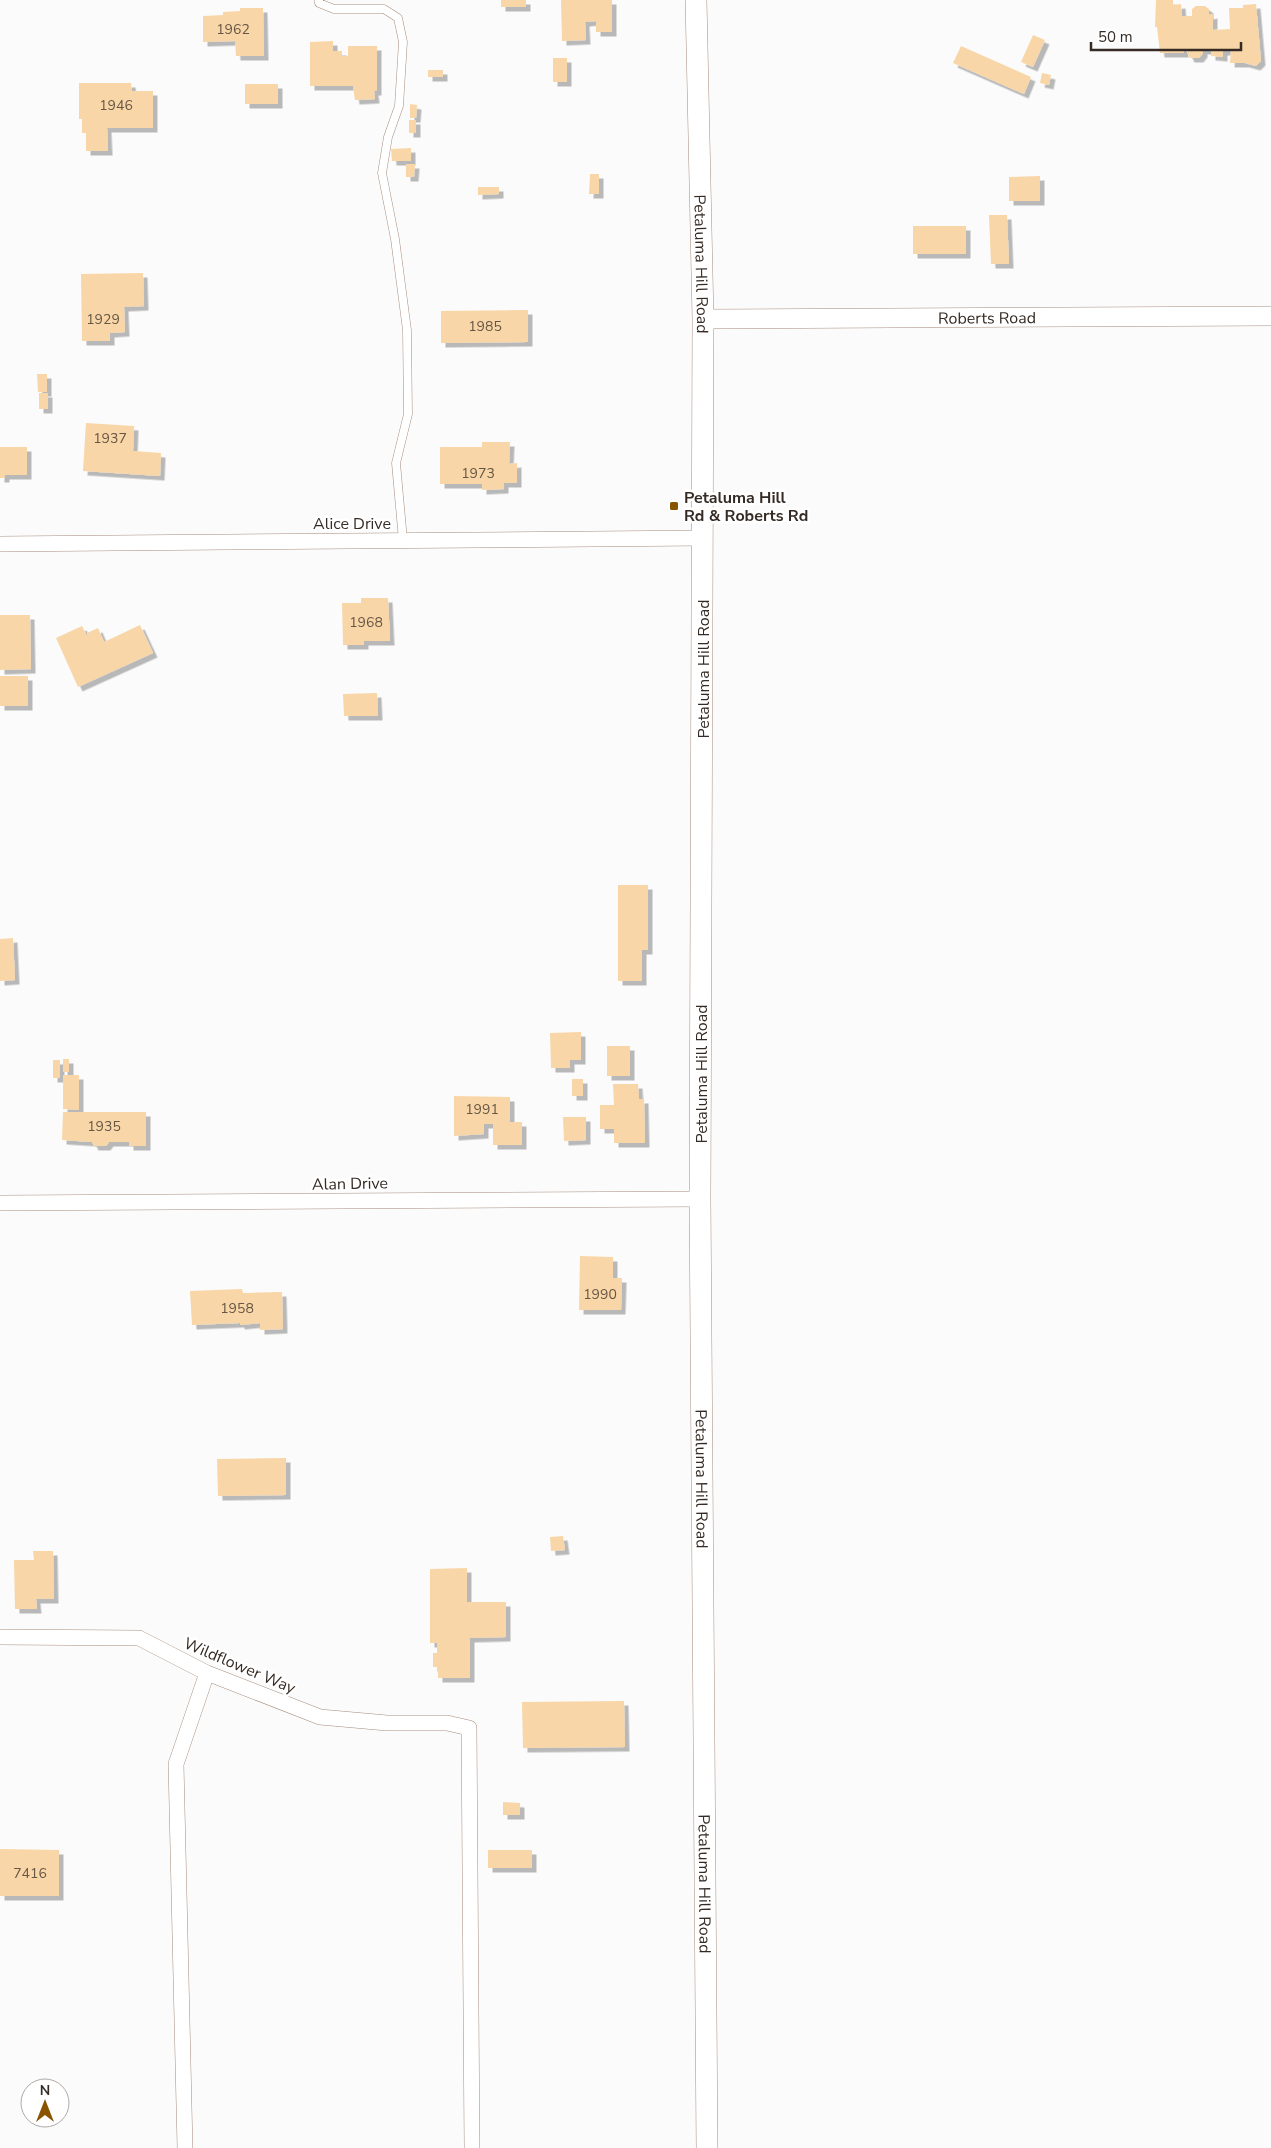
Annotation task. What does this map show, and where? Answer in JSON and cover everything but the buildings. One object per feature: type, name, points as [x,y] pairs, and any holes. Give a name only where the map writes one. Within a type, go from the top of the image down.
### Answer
[{"type":"main road","name":"Petaluma Hill Road","points":[[696,0],[703,319],[700,1199],[706,2148]]},
{"type":"street","name":"Roberts Road","points":[[703,319],[1271,316]]},
{"type":"street","name":"Alice Drive","points":[[0,544],[703,538]]},
{"type":"street","name":"Alan Drive","points":[[0,1203],[700,1199]]},
{"type":"street","name":"Wildflower Way","points":[[0,1637],[139,1638],[207,1673],[320,1717],[387,1723],[447,1723],[469,1728],[472,2148]]},
{"type":"street","points":[[185,2148],[176,1764],[207,1673]]},
{"type":"lane","points":[[319,0],[319,3],[334,10],[384,10],[398,18],[403,42],[399,106],[388,137],[382,173],[395,239],[407,330],[408,414],[396,464],[403,540]]},
{"type":"place","name":"Petaluma Hill Rd & Roberts Rd","points":[[674,506]]}]
